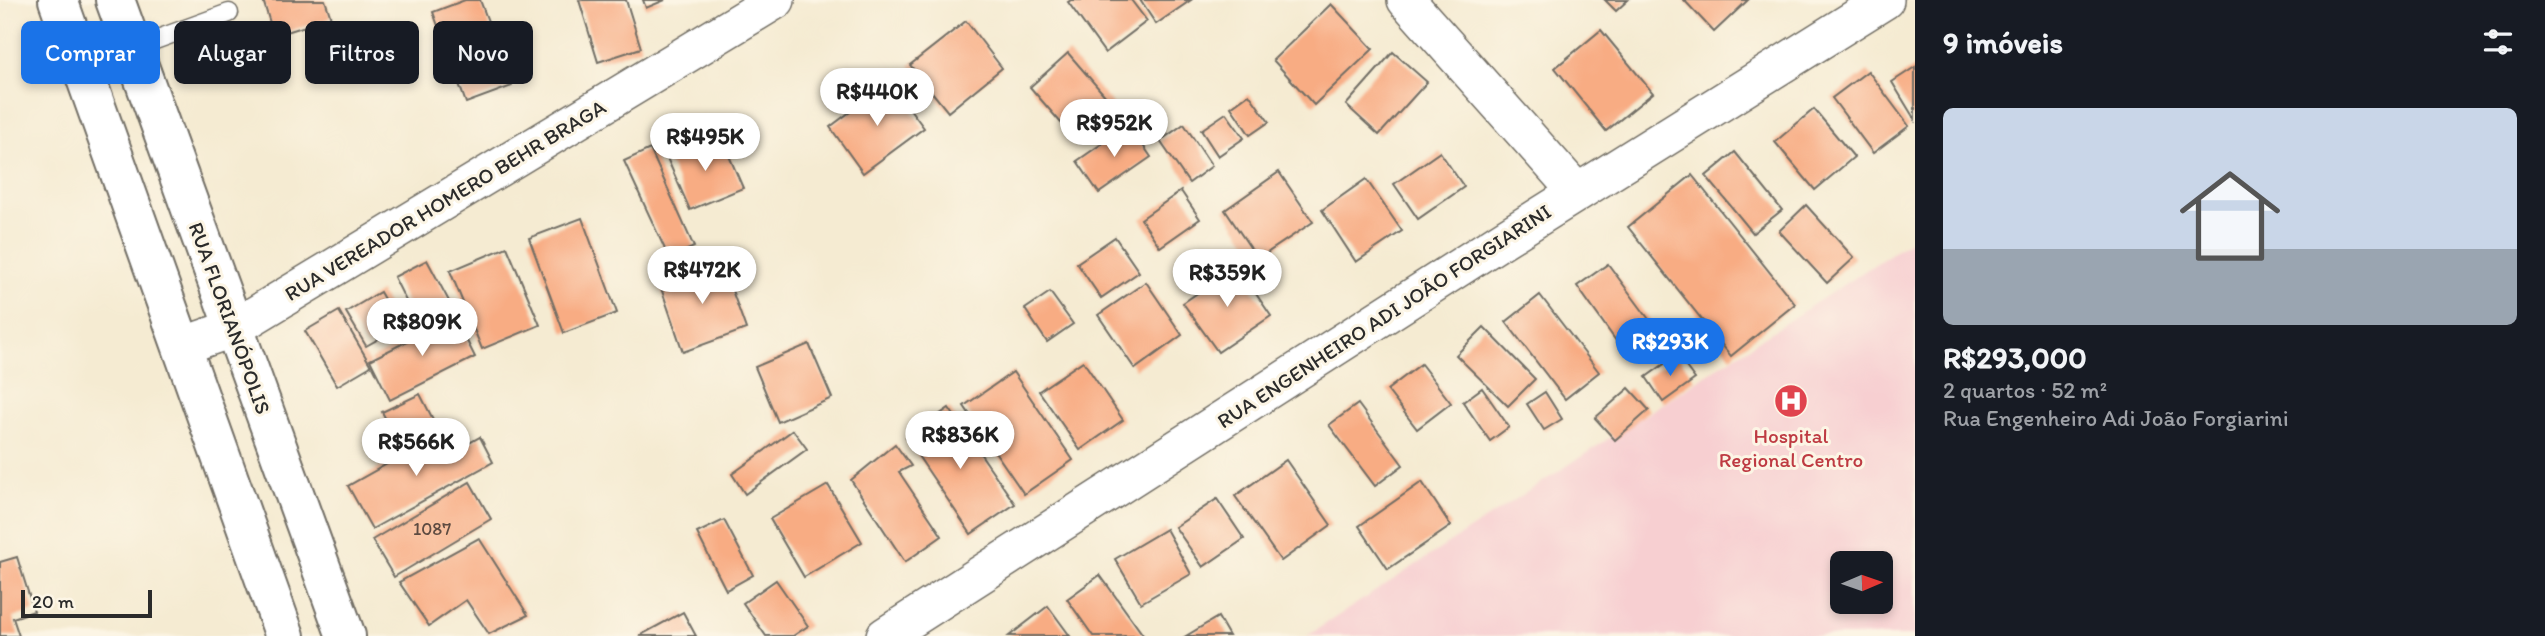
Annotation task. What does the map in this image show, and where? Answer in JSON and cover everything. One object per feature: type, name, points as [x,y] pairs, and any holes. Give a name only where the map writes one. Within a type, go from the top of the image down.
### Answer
[{"type":"street","points":[[58,0],[285,636]]},
{"type":"street","name":"RUA FLORIANÓPOLIS","points":[[115,0],[123,21]]},
{"type":"street","name":"RUA VEREADOR HOMERO BEHR BRAGA","points":[[182,346],[234,328],[776,0]]},
{"type":"street","points":[[1406,0],[1577,192]]},
{"type":"street","name":"RUA ENGENHEIRO ADI JOÃO FORGIARINI","points":[[885,636],[1577,192],[1885,0]]},
{"type":"street","name":"RUA FLORIANÓPOLIS","points":[[146,84],[346,636]]},
{"type":"lane","points":[[160,38],[229,13]]},
{"type":"shaded area","name":"Hospital Regional Centro","points":[[1915,238],[1915,636],[1307,636]]},
{"type":"building","points":[[263,0],[325,0],[331,18],[305,21],[305,26],[291,31],[291,21],[269,21]]},
{"type":"building","points":[[465,0],[480,0],[488,21],[436,21],[433,12]]},
{"type":"building","points":[[579,0],[626,0],[641,48],[598,62]]},
{"type":"building","points":[[643,0],[665,0],[646,8]]},
{"type":"building","points":[[1131,0],[1147,21],[1105,53],[1068,2]]},
{"type":"building","points":[[1140,0],[1191,0],[1156,24]]},
{"type":"building","points":[[1605,0],[1628,0],[1616,11]]},
{"type":"building","points":[[1684,0],[1748,0],[1714,32]]},
{"type":"building","points":[[1331,4],[1373,49],[1314,105],[1273,60]]},
{"type":"building","points":[[966,21],[1002,68],[948,112],[910,65]]},
{"type":"building","points":[[1601,30],[1653,93],[1606,131],[1555,68]]},
{"type":"building","points":[[1393,52],[1427,82],[1379,135],[1346,105]]},
{"type":"building","points":[[1068,53],[1113,105],[1074,138],[1030,87]]},
{"type":"building","points":[[1915,67],[1915,120],[1892,82]]},
{"type":"building","points":[[1868,71],[1909,126],[1873,153],[1832,98]]},
{"type":"building","points":[[890,82],[924,128],[863,173],[830,127]]},
{"type":"building","points":[[459,84],[511,84],[512,86],[466,103]]},
{"type":"building","points":[[1249,94],[1269,122],[1250,135],[1231,107]]},
{"type":"building","points":[[1814,109],[1854,157],[1815,190],[1775,142]]},
{"type":"building","points":[[1226,113],[1244,138],[1218,156],[1201,130]]},
{"type":"building","points":[[1184,124],[1212,166],[1189,183],[1160,141]]},
{"type":"building","points":[[1129,125],[1151,157],[1099,193],[1077,161]]},
{"type":"building","points":[[720,135],[743,188],[690,210],[667,158]]},
{"type":"building","points":[[650,149],[694,247],[669,258],[624,161]]},
{"type":"building","points":[[1440,152],[1464,187],[1418,219],[1394,184]]},
{"type":"building","points":[[1735,152],[1782,210],[1753,233],[1706,176]]},
{"type":"building","points":[[1279,172],[1313,222],[1258,259],[1225,210]]},
{"type":"building","points":[[1692,175],[1795,304],[1731,356],[1628,227]]},
{"type":"building","points":[[1366,179],[1402,231],[1356,262],[1322,210]]},
{"type":"building","points":[[1181,191],[1200,219],[1160,247],[1141,219]]},
{"type":"building","points":[[1806,205],[1854,258],[1827,283],[1779,231]]},
{"type":"building","points":[[582,218],[617,313],[564,333],[529,238]]},
{"type":"building","points":[[1115,237],[1139,272],[1101,298],[1077,263]]},
{"type":"building","points":[[507,247],[540,325],[482,349],[450,271]]},
{"type":"building","points":[[427,260],[450,303],[416,321],[394,277]]},
{"type":"building","points":[[721,260],[746,329],[683,352],[659,282]]},
{"type":"building","points":[[1608,264],[1651,322],[1619,345],[1577,286]]},
{"type":"building","points":[[1237,266],[1271,316],[1218,352],[1183,303]]},
{"type":"building","points":[[1146,282],[1182,335],[1135,369],[1098,315]]},
{"type":"building","points":[[380,292],[400,327],[366,346],[346,312]]},
{"type":"building","points":[[1050,292],[1073,324],[1047,342],[1025,309]]},
{"type":"building","points":[[1540,295],[1599,372],[1565,399],[1506,322]]},
{"type":"building","points":[[339,311],[371,366],[337,386],[305,331]]},
{"type":"building","points":[[455,317],[475,357],[390,400],[370,360]]},
{"type":"building","points":[[1484,327],[1535,379],[1508,406],[1456,355]]},
{"type":"building","points":[[809,344],[832,398],[778,422],[755,367]]},
{"type":"building","points":[[1677,355],[1695,379],[1663,402],[1646,377]]},
{"type":"building","points":[[1083,361],[1123,420],[1080,450],[1039,391]]},
{"type":"building","points":[[1421,364],[1451,403],[1417,429],[1387,390]]},
{"type":"building","points":[[1013,372],[1073,460],[1024,494],[964,406]]},
{"type":"building","points":[[1482,388],[1509,427],[1490,441],[1463,402]]},
{"type":"building","points":[[1629,388],[1649,410],[1615,440],[1595,418]]},
{"type":"building","points":[[1545,392],[1562,419],[1544,430],[1527,404]]},
{"type":"building","points":[[420,394],[438,429],[401,448],[382,412]]},
{"type":"building","points":[[1358,404],[1403,465],[1375,486],[1329,425]]},
{"type":"building","points":[[949,408],[1015,504],[971,534],[906,438]]},
{"type":"building","points":[[793,430],[807,449],[745,494],[732,474]]},
{"type":"building","points":[[437,436],[448,455],[480,437],[493,462],[372,529],[348,486]]},
{"type":"building","points":[[895,444],[911,466],[899,472],[942,536],[905,562],[851,480]]},
{"type":"building","points":[[1286,460],[1331,525],[1281,561],[1235,496]]},
{"type":"building","points":[[470,482],[491,519],[394,577],[372,540]]},
{"type":"building","points":[[1422,482],[1451,526],[1388,569],[1359,526]]},
{"type":"building","points":[[828,485],[862,542],[804,577],[770,519]]},
{"type":"building","points":[[1217,499],[1244,539],[1203,567],[1175,527]]},
{"type":"building","points":[[724,520],[753,575],[726,590],[697,533]]},
{"type":"building","points":[[1166,529],[1191,574],[1141,603],[1115,559]]},
{"type":"building","points":[[479,538],[528,615],[489,634],[466,600],[429,626],[399,582]]},
{"type":"building","points":[[17,557],[34,611],[13,618],[19,636],[0,636],[0,562]]},
{"type":"building","points":[[1100,575],[1143,635],[1093,636],[1067,599]]},
{"type":"building","points":[[776,580],[808,626],[793,636],[766,636],[743,603]]},
{"type":"building","points":[[1048,606],[1070,636],[1009,636]]},
{"type":"building","points":[[683,612],[696,636],[639,636]]},
{"type":"building","points":[[1218,617],[1229,636],[1186,636]]},
{"type":"place","name":"Hospital Regional Centro","points":[[1791,401]]}]
